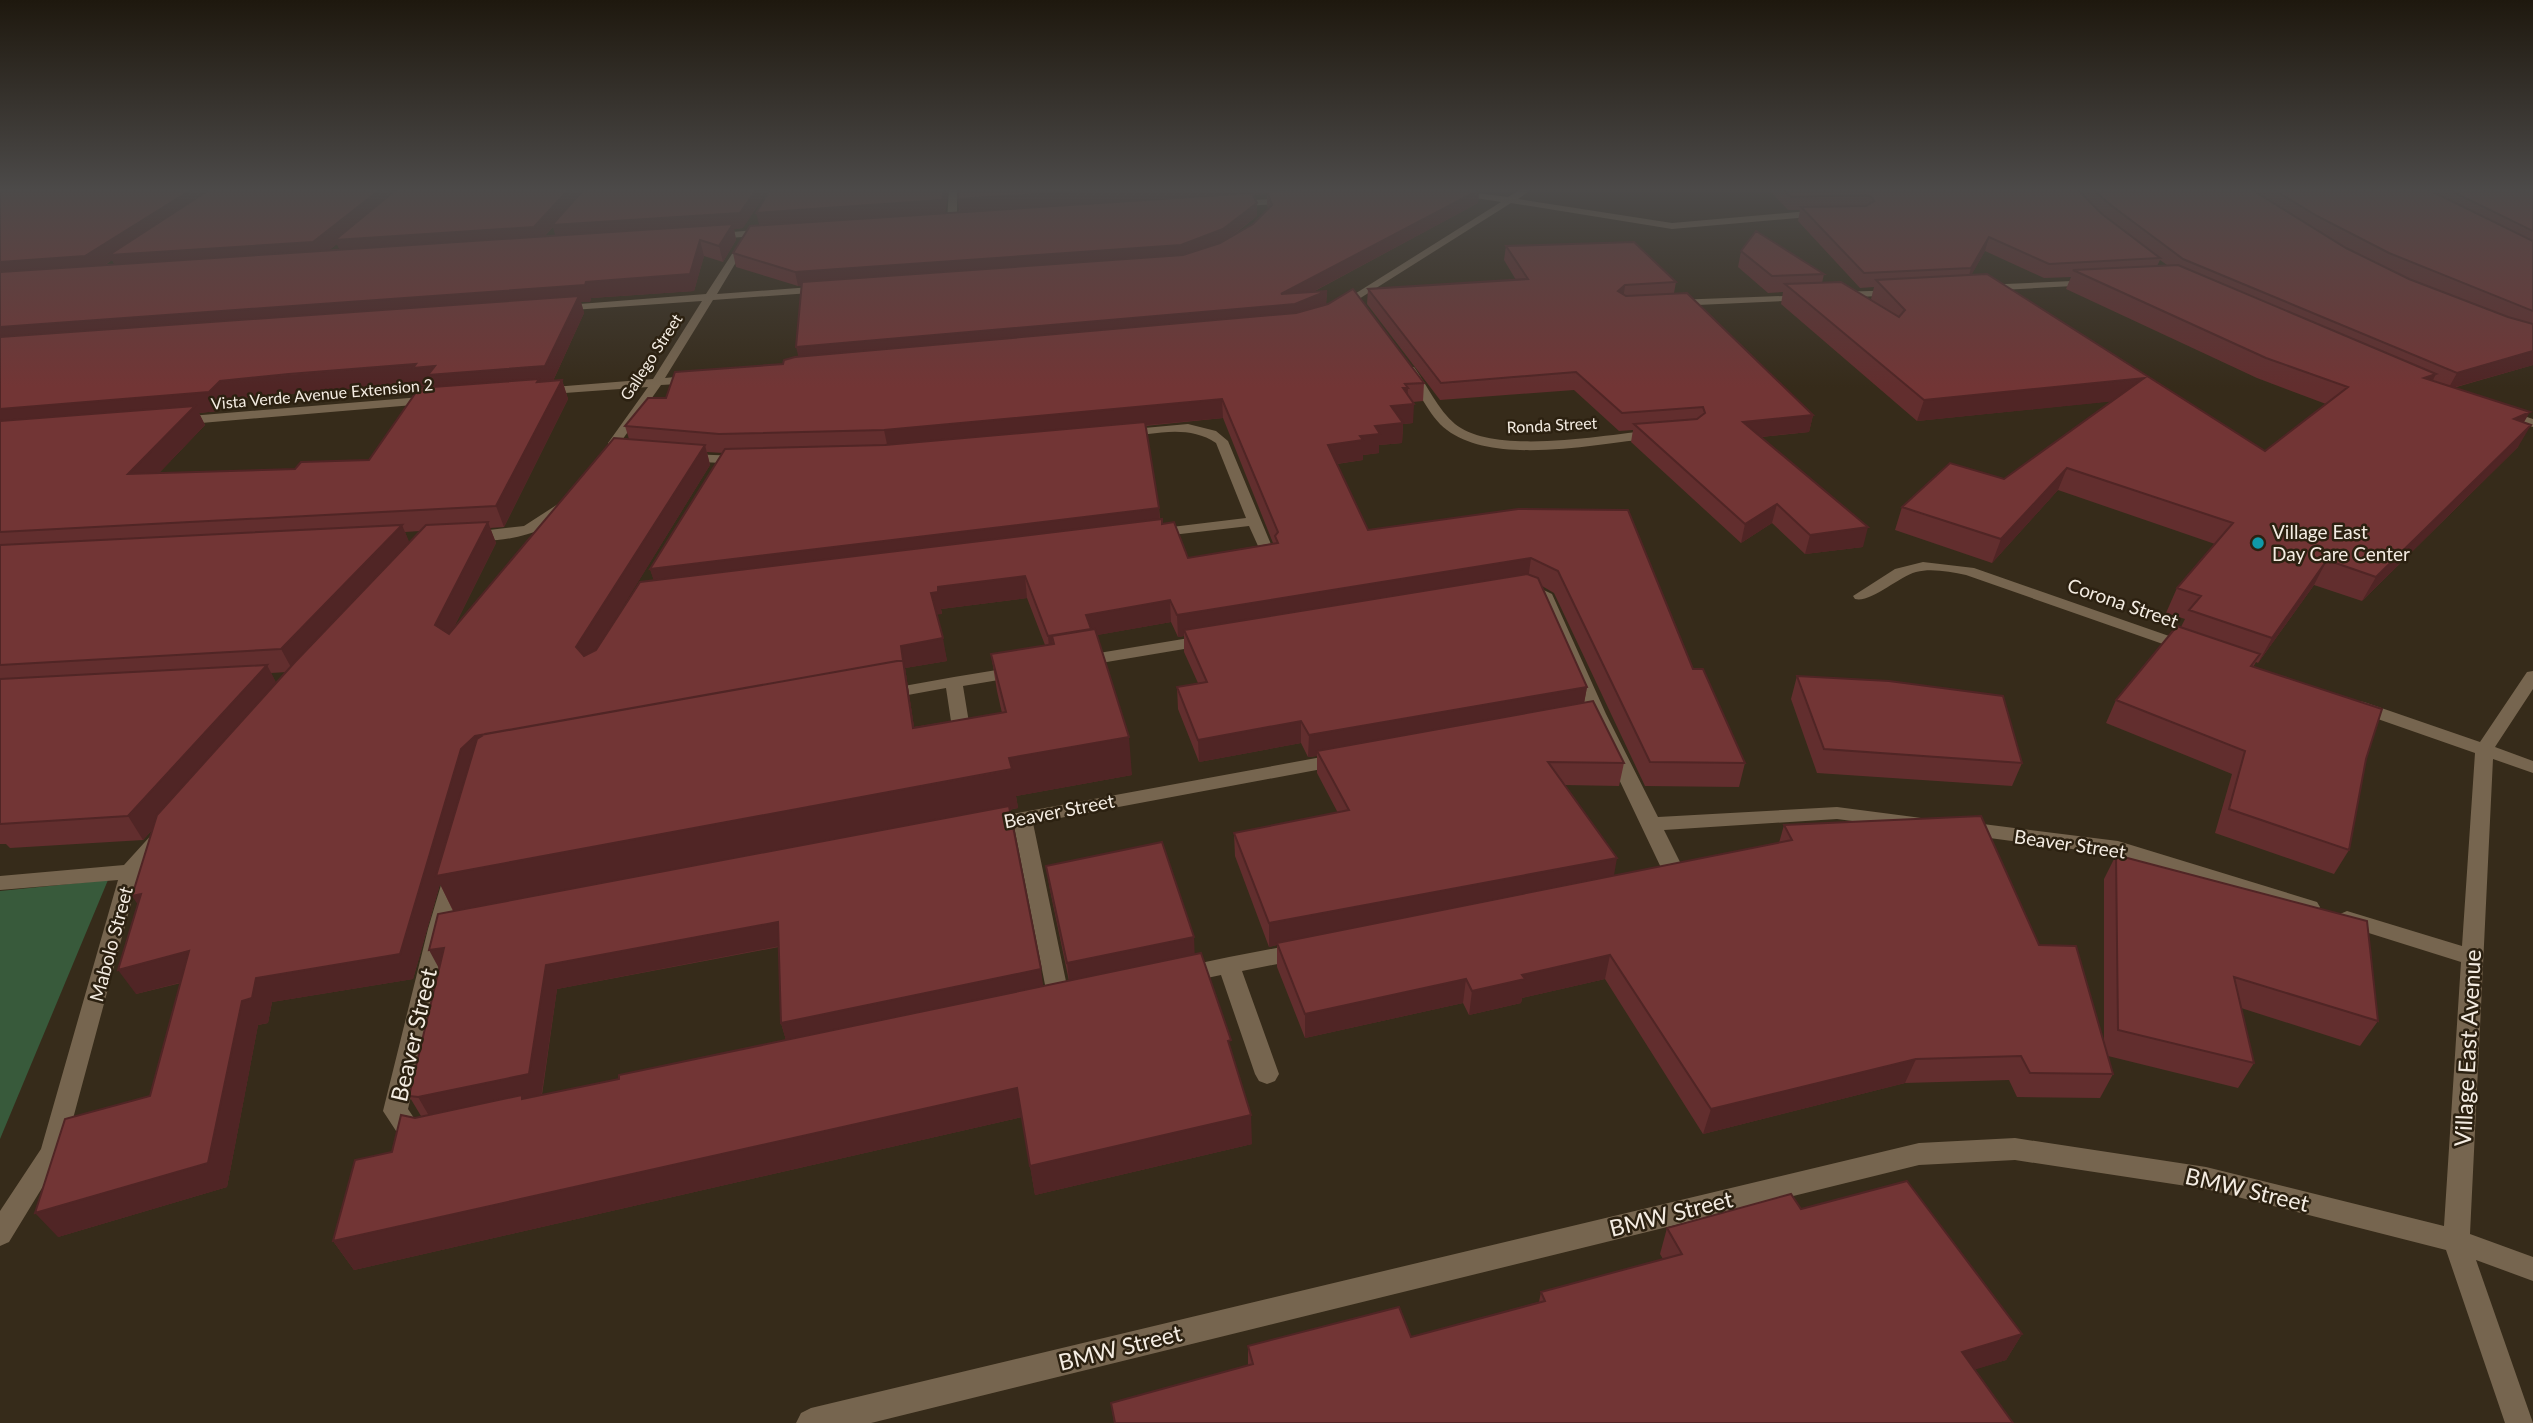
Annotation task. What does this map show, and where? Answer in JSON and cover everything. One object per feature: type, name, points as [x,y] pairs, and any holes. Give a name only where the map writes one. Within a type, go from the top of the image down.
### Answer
[{"type":"street","name":"Gallego Street","points":[[642,454],[618,451],[613,447],[736,254]]},
{"type":"street","points":[[1333,311],[1358,303],[1430,254]]},
{"type":"street","points":[[1966,289],[2104,282]]},
{"type":"street","points":[[544,309],[836,288]]},
{"type":"street","points":[[1829,296],[1911,291]]},
{"type":"street","points":[[1664,304],[1815,296]]},
{"type":"street","name":"Ronda Street","points":[[1404,361],[1451,427],[1480,440],[1525,445],[1667,432]]},
{"type":"street","points":[[534,392],[712,377]]},
{"type":"street","name":"Vista Verde Avenue Extension 2","points":[[164,422],[452,399]]},
{"type":"street","points":[[2495,411],[2533,423]]},
{"type":"street","points":[[1108,435],[1177,429],[1205,431],[1215,435],[1222,441],[1268,554]]},
{"type":"street","points":[[669,456],[720,466],[751,460]]},
{"type":"street","points":[[456,537],[532,529],[546,523],[569,495]]},
{"type":"street","points":[[1133,536],[1256,521]]},
{"type":"street","name":"Corona Street","points":[[1861,596],[1904,568],[1949,567],[1969,571],[2207,654]]},
{"type":"street","name":"Beaver Street","points":[[1527,587],[1544,594],[1590,716],[1653,824],[1675,872],[1674,876],[1665,883],[1229,965],[432,1133],[409,1130],[395,1111],[439,929],[483,773],[494,765],[954,682],[1527,587]]},
{"type":"street","points":[[2484,750],[2533,676]]},
{"type":"street","points":[[954,682],[964,749]]},
{"type":"street","points":[[2339,700],[2533,767]]},
{"type":"street","name":"Village East Avenue","points":[[2484,750],[2456,1241],[2520,1423]]},
{"type":"street","name":"Beaver Street","points":[[968,828],[1363,756]]},
{"type":"street","name":"Beaver Street","points":[[1653,824],[1838,813],[2118,848],[2474,958]]},
{"type":"street","points":[[1022,818],[1059,1001]]},
{"type":"street","name":"Mabolo Street","points":[[0,1234],[52,1152],[130,872],[174,821]]},
{"type":"street","points":[[0,883],[130,872]]},
{"type":"street","points":[[439,929],[466,924]]},
{"type":"street","points":[[1229,965],[1267,1074]]},
{"type":"street","name":"BMW Street","points":[[811,1423],[1919,1154],[2015,1149],[2206,1178],[2456,1241],[2533,1269]]},
{"type":"green space","points":[[108,880],[0,1139],[0,891]]},
{"type":"building","points":[[0,254],[88,254],[85,256],[0,262]]},
{"type":"building","points":[[269,254],[696,254],[690,274],[586,282],[585,285],[0,327],[0,272]]},
{"type":"building","points":[[738,254],[1047,254],[795,272]]},
{"type":"building","points":[[1356,254],[1281,294],[1327,291],[1295,304],[796,347],[802,282],[1183,255]]},
{"type":"building","points":[[1512,254],[1647,254],[1676,282],[1625,285],[1618,291],[1626,296],[1687,293],[1813,415],[1743,422],[1868,527],[1810,535],[1777,504],[1745,524],[1634,424],[1697,419],[1705,413],[1703,407],[1622,413],[1576,372],[1441,383],[1368,289],[1528,279]]},
{"type":"building","points":[[1745,254],[1793,254],[1824,274],[1772,276]]},
{"type":"building","points":[[1846,254],[1979,254],[1971,268],[1864,273]]},
{"type":"building","points":[[2028,254],[2155,254],[2160,258],[2049,264]]},
{"type":"building","points":[[2177,254],[2359,254],[2409,279],[2533,324],[2533,351],[2457,373]]},
{"type":"building","points":[[2392,254],[2533,254],[2533,311]]},
{"type":"building","points":[[2178,265],[2436,374],[2424,378],[2530,412],[2514,419],[2531,425],[2376,577],[2327,560],[2272,638],[2189,610],[2201,596],[2177,588],[2233,523],[2067,468],[2001,539],[1902,507],[1950,463],[2004,479],[2144,378],[1924,400],[1785,284],[1841,282],[1899,317],[1905,310],[1876,280],[1987,274],[2265,451],[2348,387],[2266,358],[2073,270]]},
{"type":"building","points":[[1353,289],[1424,383],[1405,384],[1408,388],[1403,388],[1414,404],[1391,406],[1403,423],[1375,426],[1380,434],[1360,436],[1363,440],[1328,445],[1368,530],[1518,509],[1628,510],[1693,669],[1703,669],[1745,763],[1650,762],[1558,571],[1531,558],[1177,615],[1170,600],[1086,615],[1091,629],[1048,636],[1025,576],[938,587],[938,592],[931,593],[943,638],[901,646],[903,660],[475,736],[461,749],[400,954],[256,978],[252,998],[242,1001],[208,1163],[35,1213],[65,1119],[150,1096],[189,951],[118,970],[141,894],[132,896],[157,815],[295,662],[426,525],[488,522],[435,625],[449,634],[614,438],[705,445],[576,647],[584,656],[596,650],[640,582],[1162,519],[1162,524],[1174,522],[1188,558],[1278,543],[1275,536],[1278,532],[1222,399],[884,430],[719,434],[625,426],[648,398],[666,398],[675,372],[783,364],[784,360],[795,357],[1296,313],[1328,304]]},
{"type":"building","points":[[579,296],[545,366],[428,375],[435,366],[413,368],[416,364],[289,374],[220,381],[209,392],[0,409],[0,337]]},
{"type":"building","points":[[539,379],[537,382],[562,380],[496,506],[0,532],[0,421],[195,406],[128,474],[295,469],[301,462],[369,460],[419,388]]},
{"type":"building","points":[[1145,422],[1159,508],[650,569],[725,449],[885,445]]},
{"type":"building","points":[[402,525],[281,649],[0,665],[0,545]]},
{"type":"building","points":[[1527,574],[1538,578],[1587,687],[1309,735],[1301,721],[1198,740],[1177,687],[1207,682],[1184,630]]},
{"type":"building","points":[[2177,626],[2260,654],[2251,666],[2382,709],[2366,759],[2349,850],[2229,809],[2245,751],[2116,700]]},
{"type":"building","points":[[1095,629],[1129,737],[1009,758],[1012,769],[436,876],[477,739],[485,734],[903,660],[913,728],[1006,712],[991,654],[1054,644],[1052,636]]},
{"type":"building","points":[[267,665],[128,816],[0,824],[0,679]]},
{"type":"building","points":[[1797,676],[1889,681],[2003,696],[2022,763],[1824,749]]},
{"type":"building","points":[[1593,701],[1624,763],[1548,762],[1617,858],[1269,923],[1234,833],[1349,810],[1317,751]]},
{"type":"building","points":[[1009,806],[1041,969],[781,1023],[778,922],[546,965],[529,1074],[418,1097],[409,1096],[444,948],[429,950],[438,914]]},
{"type":"building","points":[[1981,816],[2039,945],[2076,946],[2113,1074],[2030,1073],[2021,1056],[1916,1059],[1711,1109],[1610,955],[1522,975],[1525,979],[1472,991],[1466,979],[1305,1014],[1277,943],[1792,840],[1784,825]]},
{"type":"building","points":[[1162,842],[1194,937],[1067,963],[1046,866]]},
{"type":"building","points":[[2116,855],[2367,921],[2378,1021],[2234,977],[2254,1063],[2118,1030]]},
{"type":"building","points":[[1201,953],[1231,1040],[1228,1041],[1251,1115],[1030,1166],[1017,1088],[333,1241],[355,1160],[392,1152],[401,1115],[415,1118],[522,1095],[522,1099],[619,1079],[619,1075]]},
{"type":"building","points":[[1907,1181],[2022,1334],[1962,1352],[2013,1423],[1115,1423],[1111,1403],[1253,1364],[1248,1346],[1399,1307],[1411,1337],[1545,1301],[1541,1292],[1682,1254],[1667,1228],[1791,1194],[1801,1209]]},
{"type":"place","name":"Village East Day Care Center","points":[[2258,543]]}]
